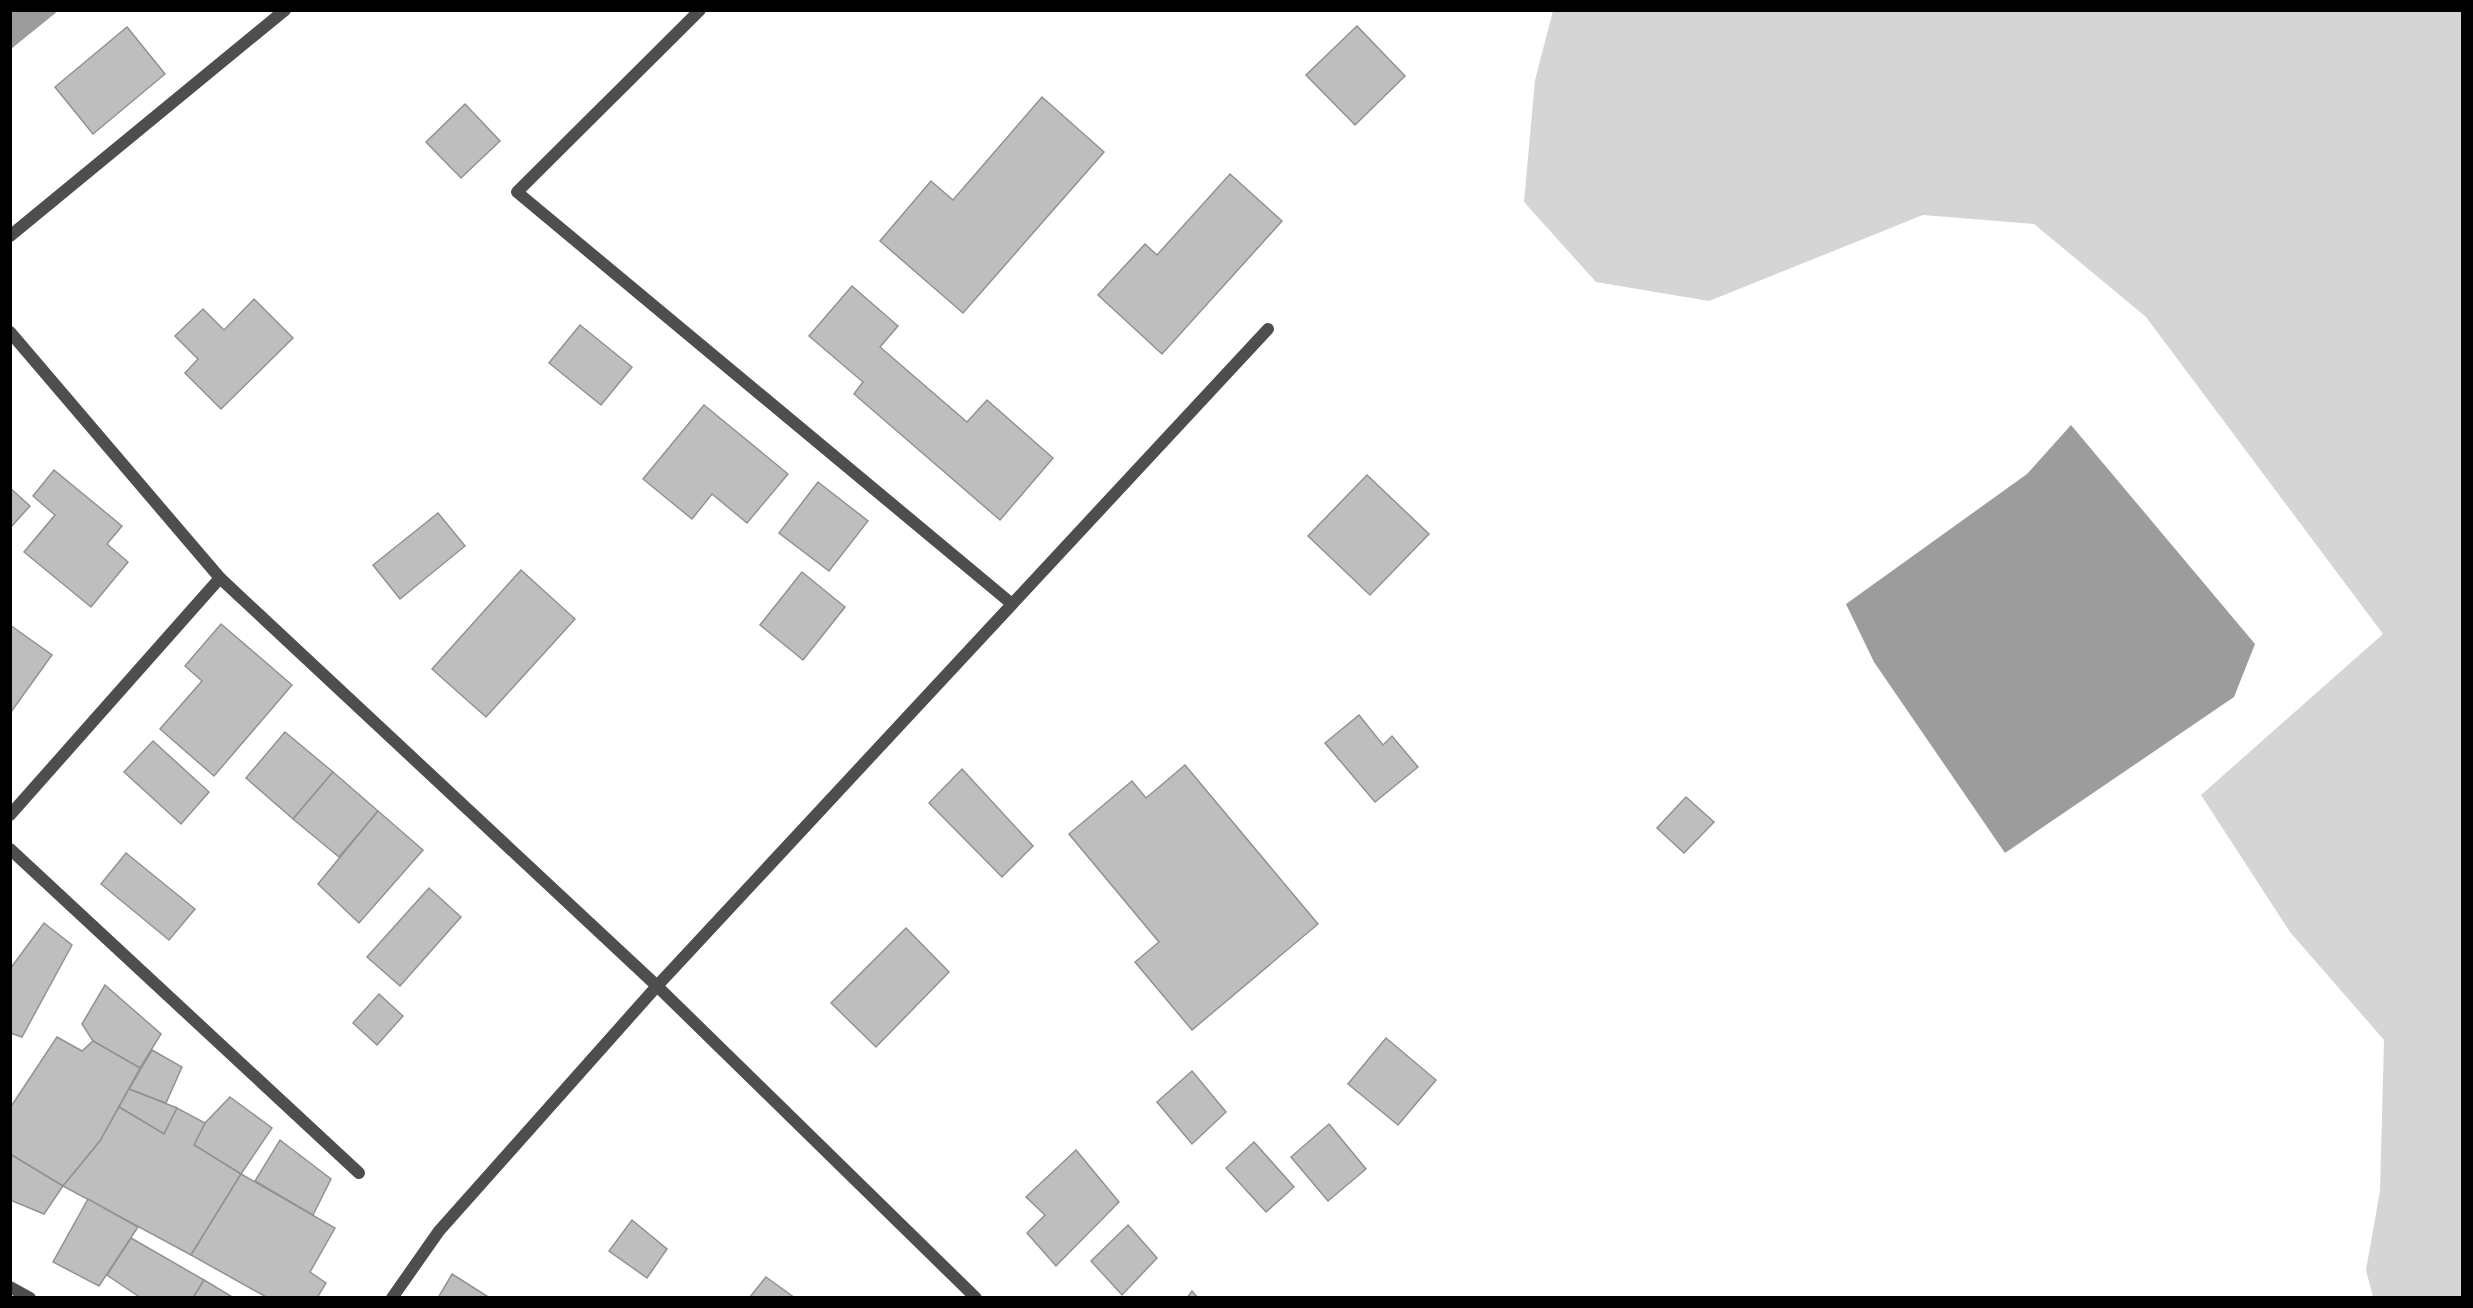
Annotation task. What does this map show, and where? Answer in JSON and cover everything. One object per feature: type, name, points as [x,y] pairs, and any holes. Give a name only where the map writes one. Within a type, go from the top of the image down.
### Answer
[{"type":"street","points":[[10,236],[285,10]]},
{"type":"street","points":[[700,10],[517,192],[1012,604]]},
{"type":"street","points":[[392,1298],[439,1231],[657,986],[1268,329]]},
{"type":"street","points":[[10,332],[220,578],[657,986],[976,1298]]},
{"type":"street","points":[[10,815],[220,578]]},
{"type":"street","points":[[10,849],[358,1173]]},
{"type":"street","points":[[10,1287],[30,1298]]},
{"type":"shaded area","points":[[11,10],[58,10],[58,11],[11,49]]},
{"type":"shaded area","points":[[1553,11],[2462,11],[2462,1297],[2373,1297],[2366,1270],[2380,1191],[2384,1040],[2290,932],[2201,795],[2383,634],[2146,317],[2034,224],[1923,215],[1709,301],[1596,282],[1524,202],[1535,80]]},
{"type":"shaded area","points":[[2071,425],[2255,644],[2234,697],[2005,853],[1874,662],[1846,604],[2027,474]]},
{"type":"building","points":[[1357,26],[1405,76],[1355,125],[1306,75]]},
{"type":"building","points":[[127,27],[165,74],[93,134],[55,87]]},
{"type":"building","points":[[1042,97],[1104,152],[963,313],[880,241],[931,181],[953,200]]},
{"type":"building","points":[[465,104],[500,141],[461,178],[426,142]]},
{"type":"building","points":[[1230,174],[1282,221],[1162,354],[1098,295],[1145,244],[1157,255]]},
{"type":"building","points":[[852,286],[898,326],[880,347],[967,422],[987,400],[1053,458],[1000,520],[854,394],[863,382],[809,336]]},
{"type":"building","points":[[254,299],[293,338],[221,409],[185,373],[198,359],[175,336],[203,309],[224,330]]},
{"type":"building","points":[[580,325],[632,367],[601,405],[549,363]]},
{"type":"building","points":[[704,405],[788,474],[747,523],[712,494],[692,519],[643,479]]},
{"type":"building","points":[[54,470],[122,526],[107,544],[128,562],[91,607],[24,552],[55,515],[33,496]]},
{"type":"building","points":[[1367,475],[1429,534],[1370,595],[1308,536]]},
{"type":"building","points":[[818,482],[868,521],[829,571],[779,533]]},
{"type":"building","points":[[10,488],[30,506],[10,528]]},
{"type":"building","points":[[438,513],[465,546],[400,599],[373,565]]},
{"type":"building","points":[[521,570],[575,619],[486,717],[432,669]]},
{"type":"building","points":[[802,572],[845,607],[803,660],[760,625]]},
{"type":"building","points":[[221,624],[292,685],[214,776],[160,729],[202,681],[185,666]]},
{"type":"building","points":[[10,625],[52,655],[11,712],[10,712]]},
{"type":"building","points":[[1359,715],[1383,745],[1392,736],[1418,767],[1375,802],[1325,743]]},
{"type":"building","points":[[285,732],[333,772],[293,819],[246,778]]},
{"type":"building","points":[[153,741],[209,792],[181,824],[124,772]]},
{"type":"building","points":[[1185,765],[1318,924],[1192,1030],[1135,962],[1159,942],[1069,834],[1132,781],[1146,798]]},
{"type":"building","points":[[962,769],[1033,846],[1002,877],[929,803]]},
{"type":"building","points":[[333,772],[378,811],[339,857],[293,819]]},
{"type":"building","points":[[1686,797],[1714,822],[1684,853],[1657,828]]},
{"type":"building","points":[[378,811],[423,850],[359,923],[318,884]]},
{"type":"building","points":[[126,853],[195,909],[169,940],[101,884]]},
{"type":"building","points":[[429,888],[461,917],[400,986],[367,957]]},
{"type":"building","points":[[44,923],[72,945],[22,1037],[10,1033],[10,969]]},
{"type":"building","points":[[906,928],[949,972],[876,1047],[831,1003]]},
{"type":"building","points":[[105,985],[161,1034],[140,1068],[93,1041],[82,1024]]},
{"type":"building","points":[[379,994],[403,1016],[377,1045],[353,1023]]},
{"type":"building","points":[[57,1037],[82,1051],[93,1041],[140,1068],[100,1141],[63,1186],[10,1154],[10,1108]]},
{"type":"building","points":[[1386,1038],[1436,1080],[1398,1125],[1348,1084]]},
{"type":"building","points":[[152,1050],[182,1067],[166,1103],[129,1089]]},
{"type":"building","points":[[1192,1071],[1226,1112],[1192,1144],[1157,1102]]},
{"type":"building","points":[[129,1089],[177,1108],[164,1134],[119,1107]]},
{"type":"building","points":[[230,1097],[272,1128],[241,1174],[194,1145],[205,1123]]},
{"type":"building","points":[[119,1107],[164,1134],[177,1108],[205,1123],[194,1145],[241,1174],[191,1255],[63,1186],[100,1141]]},
{"type":"building","points":[[1329,1124],[1366,1169],[1328,1201],[1291,1157]]},
{"type":"building","points":[[280,1140],[331,1179],[313,1215],[255,1181]]},
{"type":"building","points":[[1254,1142],[1294,1187],[1266,1212],[1226,1168]]},
{"type":"building","points":[[1076,1150],[1119,1202],[1056,1266],[1027,1233],[1045,1215],[1026,1197]]},
{"type":"building","points":[[10,1154],[63,1186],[44,1214],[10,1200]]},
{"type":"building","points":[[241,1174],[335,1228],[310,1272],[326,1283],[317,1298],[268,1298],[191,1255]]},
{"type":"building","points":[[88,1199],[138,1227],[99,1286],[53,1262]]},
{"type":"building","points":[[632,1220],[667,1249],[647,1278],[609,1251]]},
{"type":"building","points":[[1128,1225],[1157,1258],[1122,1295],[1091,1261]]},
{"type":"building","points":[[131,1238],[204,1280],[193,1298],[141,1298],[107,1275]]},
{"type":"building","points":[[452,1274],[490,1298],[438,1298]]},
{"type":"building","points":[[766,1277],[795,1298],[749,1298]]},
{"type":"building","points":[[204,1280],[234,1298],[193,1298]]},
{"type":"building","points":[[1192,1291],[1198,1298],[1187,1298]]}]
